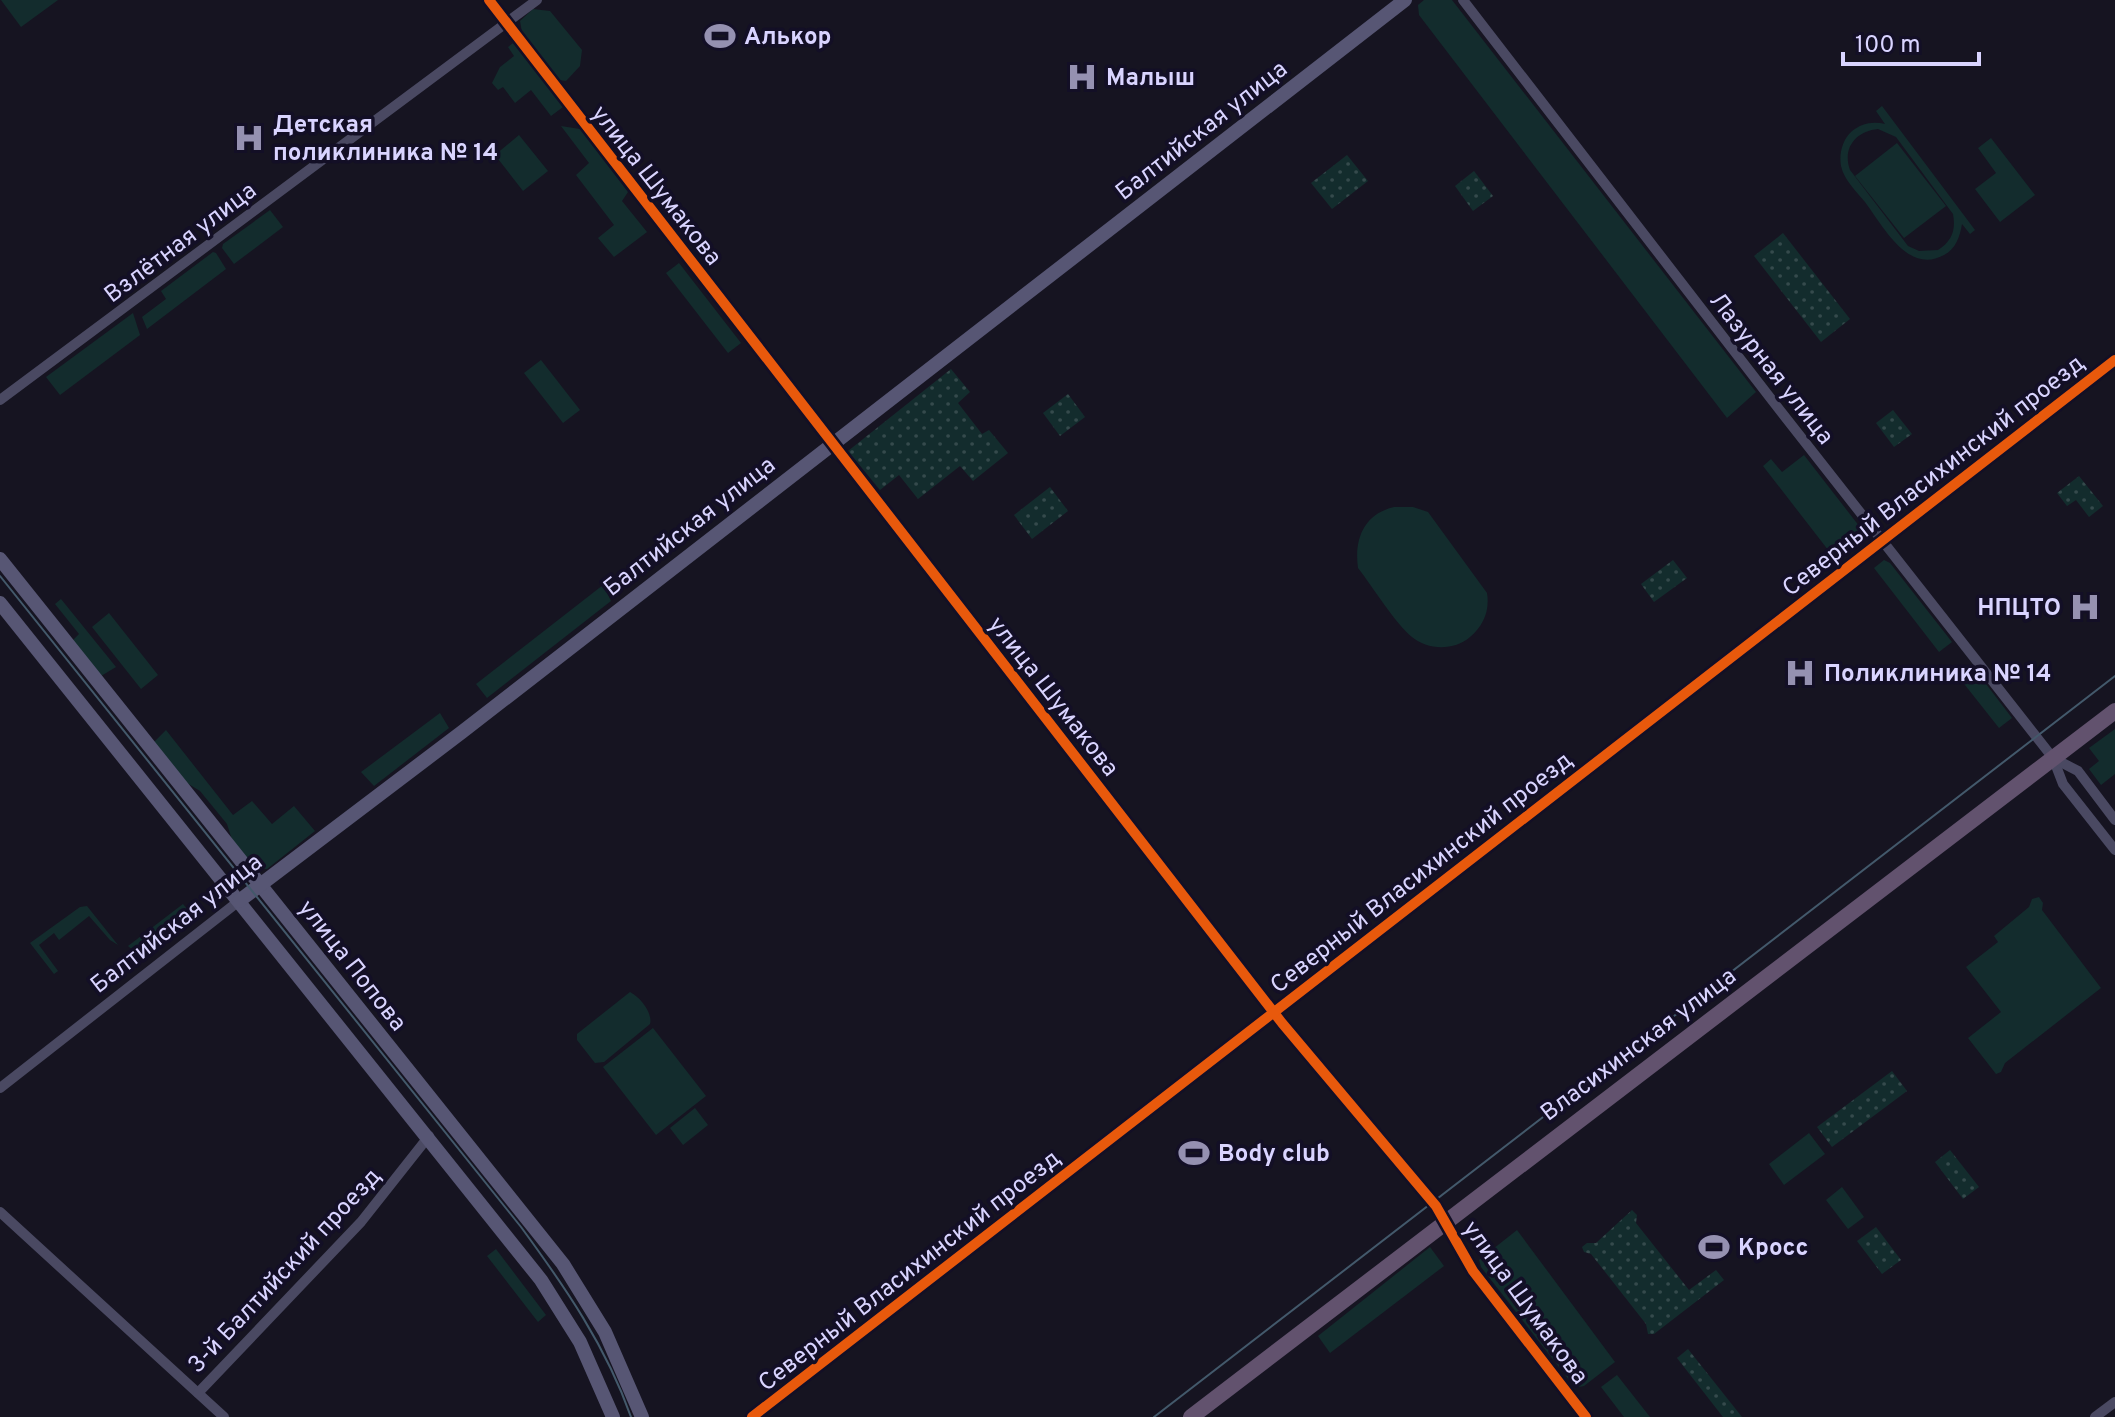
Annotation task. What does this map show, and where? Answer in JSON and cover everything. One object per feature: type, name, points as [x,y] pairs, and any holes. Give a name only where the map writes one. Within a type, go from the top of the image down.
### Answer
[{"type":"highway","name":"Власихинская улица","points":[[1191,1417],[2115,711]]},
{"type":"main road","name":"Балтийская улица","points":[[239,901],[462,732],[1405,0]]},
{"type":"main road","name":"улица Попова","points":[[0,559],[563,1264],[605,1332],[642,1417]]},
{"type":"main road","name":"улица Попова","points":[[0,603],[429,1136],[548,1289],[580,1342],[613,1417]]},
{"type":"main road","points":[[289,963],[310,945]]},
{"type":"street","name":"улица Шумакова","points":[[489,0],[1274,1012],[1436,1206],[1473,1271],[1586,1417]]},
{"type":"street","name":"Взлётная улица","points":[[0,400],[537,0]]},
{"type":"street","name":"Лазурная улица","points":[[1463,0],[2053,758],[2063,784],[2115,850]]},
{"type":"street","name":"Северный Власихинский проезд","points":[[752,1417],[2115,360]]},
{"type":"street","name":"Лазурная улица","points":[[2053,758],[2078,771],[2115,820]]},
{"type":"street","name":"Балтийская улица","points":[[0,1088],[239,901]]},
{"type":"street","name":"3-й Балтийский проезд","points":[[198,1393],[361,1222],[429,1136]]},
{"type":"street","points":[[0,1212],[224,1417]]},
{"type":"street","points":[[2095,1417],[2115,1402]]},
{"type":"green space","points":[[1,0],[58,0],[21,27]]},
{"type":"green space","points":[[1424,0],[1452,0],[1756,392],[1727,418],[1419,15],[1418,5]]},
{"type":"green space","points":[[533,9],[550,11],[582,50],[580,66],[566,81],[559,80],[522,32],[520,21]]},
{"type":"green space","points":[[513,43],[563,107],[551,116],[531,90],[515,103],[503,87],[498,90],[492,83],[500,67],[514,56],[508,47]]},
{"type":"green space","points":[[1882,106],[1975,230],[1970,234],[1962,224],[1957,242],[1944,255],[1919,259],[1908,253],[1888,235],[1845,176],[1840,161],[1843,144],[1859,127],[1872,123],[1885,124],[1876,111]],"holes":[[[1878,129],[1896,137],[1953,214],[1952,235],[1938,250],[1919,251],[1908,246],[1850,170],[1848,155],[1857,137]]]},
{"type":"green space","points":[[561,126],[580,129],[628,192],[622,201],[647,232],[614,257],[598,238],[614,225],[576,175],[589,163]]},
{"type":"green space","points":[[519,135],[548,171],[523,191],[495,155]]},
{"type":"green space","points":[[1991,138],[2035,195],[2000,222],[1975,189],[1996,173],[1978,148]]},
{"type":"green space","points":[[1897,143],[1946,206],[1904,238],[1855,176]]},
{"type":"green space","points":[[1347,155],[1368,181],[1332,209],[1311,183]]},
{"type":"green space","points":[[1474,171],[1493,196],[1473,211],[1455,186]]},
{"type":"green space","points":[[270,210],[283,227],[234,264],[222,248],[223,244]]},
{"type":"green space","points":[[1783,233],[1850,319],[1821,342],[1754,256]]},
{"type":"green space","points":[[213,252],[226,269],[147,329],[142,317],[166,299],[161,291]]},
{"type":"green space","points":[[679,263],[741,343],[728,353],[666,273]]},
{"type":"green space","points":[[133,313],[140,335],[60,395],[46,377]]},
{"type":"green space","points":[[541,360],[580,410],[563,423],[524,373]]},
{"type":"green space","points":[[951,369],[970,392],[958,403],[982,434],[989,430],[1008,453],[973,481],[960,466],[918,499],[899,475],[880,490],[848,451]]},
{"type":"green space","points":[[1068,394],[1085,417],[1060,436],[1043,413]]},
{"type":"green space","points":[[1893,410],[1912,434],[1894,447],[1876,423]]},
{"type":"green space","points":[[1804,455],[1863,531],[1832,555],[1763,466],[1771,459],[1782,472]]},
{"type":"green space","points":[[2079,476],[2103,506],[2089,517],[2076,500],[2067,506],[2057,493]]},
{"type":"green space","points":[[1050,487],[1068,511],[1032,539],[1014,515]]},
{"type":"green space","points":[[1394,507],[1413,507],[1428,512],[1487,593],[1482,623],[1464,642],[1441,647],[1412,637],[1358,568],[1358,547],[1363,529],[1375,515]]},
{"type":"green space","points":[[694,514],[705,527],[669,552],[645,574],[638,574],[633,569],[633,562]]},
{"type":"green space","points":[[1673,560],[1687,578],[1654,602],[1641,584]]},
{"type":"green space","points":[[1884,560],[1890,563],[1952,642],[1939,652],[1874,568]]},
{"type":"green space","points":[[603,585],[611,601],[487,698],[476,684]]},
{"type":"green space","points":[[61,599],[116,667],[101,676],[72,641],[79,634],[55,604]]},
{"type":"green space","points":[[109,613],[158,675],[141,689],[92,627]]},
{"type":"green space","points":[[1968,666],[1973,667],[2012,718],[1999,728],[1961,680]]},
{"type":"green space","points":[[440,713],[449,728],[374,786],[361,772]]},
{"type":"green space","points":[[2115,729],[2115,774],[2101,785],[2089,769],[2099,761],[2089,748]]},
{"type":"green space","points":[[166,730],[233,815],[252,801],[272,824],[294,806],[315,831],[267,869],[253,868],[233,843],[227,824],[200,791],[182,780],[154,742]]},
{"type":"green space","points":[[2039,897],[2043,903],[2042,910],[2101,988],[2005,1063],[2001,1072],[1996,1074],[1968,1038],[2001,1012],[1966,967],[1998,942],[1994,936],[2029,907],[2032,899]]},
{"type":"green space","points":[[183,904],[191,914],[138,955],[128,946]]},
{"type":"green space","points":[[87,906],[118,945],[89,916],[59,940],[54,933],[39,945],[58,971],[54,974],[30,943],[80,907]]},
{"type":"green space","points":[[630,992],[645,1006],[650,1015],[650,1024],[604,1062],[595,1063],[577,1040],[577,1034]]},
{"type":"green space","points":[[653,1028],[706,1096],[656,1135],[603,1067]]},
{"type":"green space","points":[[1892,1071],[1907,1091],[1832,1147],[1817,1127]]},
{"type":"green space","points":[[695,1108],[708,1125],[683,1145],[670,1128]]},
{"type":"green space","points":[[1809,1133],[1825,1154],[1784,1185],[1769,1164]]},
{"type":"green space","points":[[1950,1150],[1979,1187],[1963,1199],[1935,1162]]},
{"type":"green space","points":[[1842,1187],[1864,1217],[1848,1229],[1826,1200]]},
{"type":"green space","points":[[1632,1210],[1637,1215],[1636,1223],[1689,1290],[1716,1270],[1724,1280],[1654,1334],[1648,1334],[1646,1324],[1591,1254],[1584,1252],[1582,1247],[1587,1243],[1596,1243]]},
{"type":"green space","points":[[1876,1227],[1901,1260],[1882,1274],[1857,1241]]},
{"type":"green space","points":[[1517,1230],[1615,1362],[1584,1386],[1573,1385],[1481,1267],[1479,1260]]},
{"type":"green space","points":[[1430,1247],[1444,1266],[1330,1353],[1318,1336]]},
{"type":"green space","points":[[496,1249],[546,1315],[538,1322],[487,1256]]},
{"type":"green space","points":[[1688,1349],[1742,1417],[1723,1417],[1677,1358]]},
{"type":"green space","points":[[1617,1375],[1650,1417],[1624,1417],[1601,1387]]},
{"type":"tram line","points":[[0,576],[521,1227],[569,1295],[597,1342],[631,1417]]},
{"type":"tram line","points":[[1154,1417],[2115,676]]},
{"type":"cycle path","points":[[489,0],[1282,1023],[1436,1206],[1473,1271],[1586,1417]]},
{"type":"cycle path","points":[[752,1417],[2115,360]]},
{"type":"place","name":"Алькор","points":[[720,36]]},
{"type":"place","name":"Малыш","points":[[1082,77]]},
{"type":"place","name":"Детская поликлиника № 14","points":[[249,138]]},
{"type":"place","name":"НПЦТО","points":[[2085,607]]},
{"type":"place","name":"Поликлиника № 14","points":[[1800,673]]},
{"type":"place","name":"Body club","points":[[1194,1153]]},
{"type":"place","name":"Кросс","points":[[1714,1247]]}]
